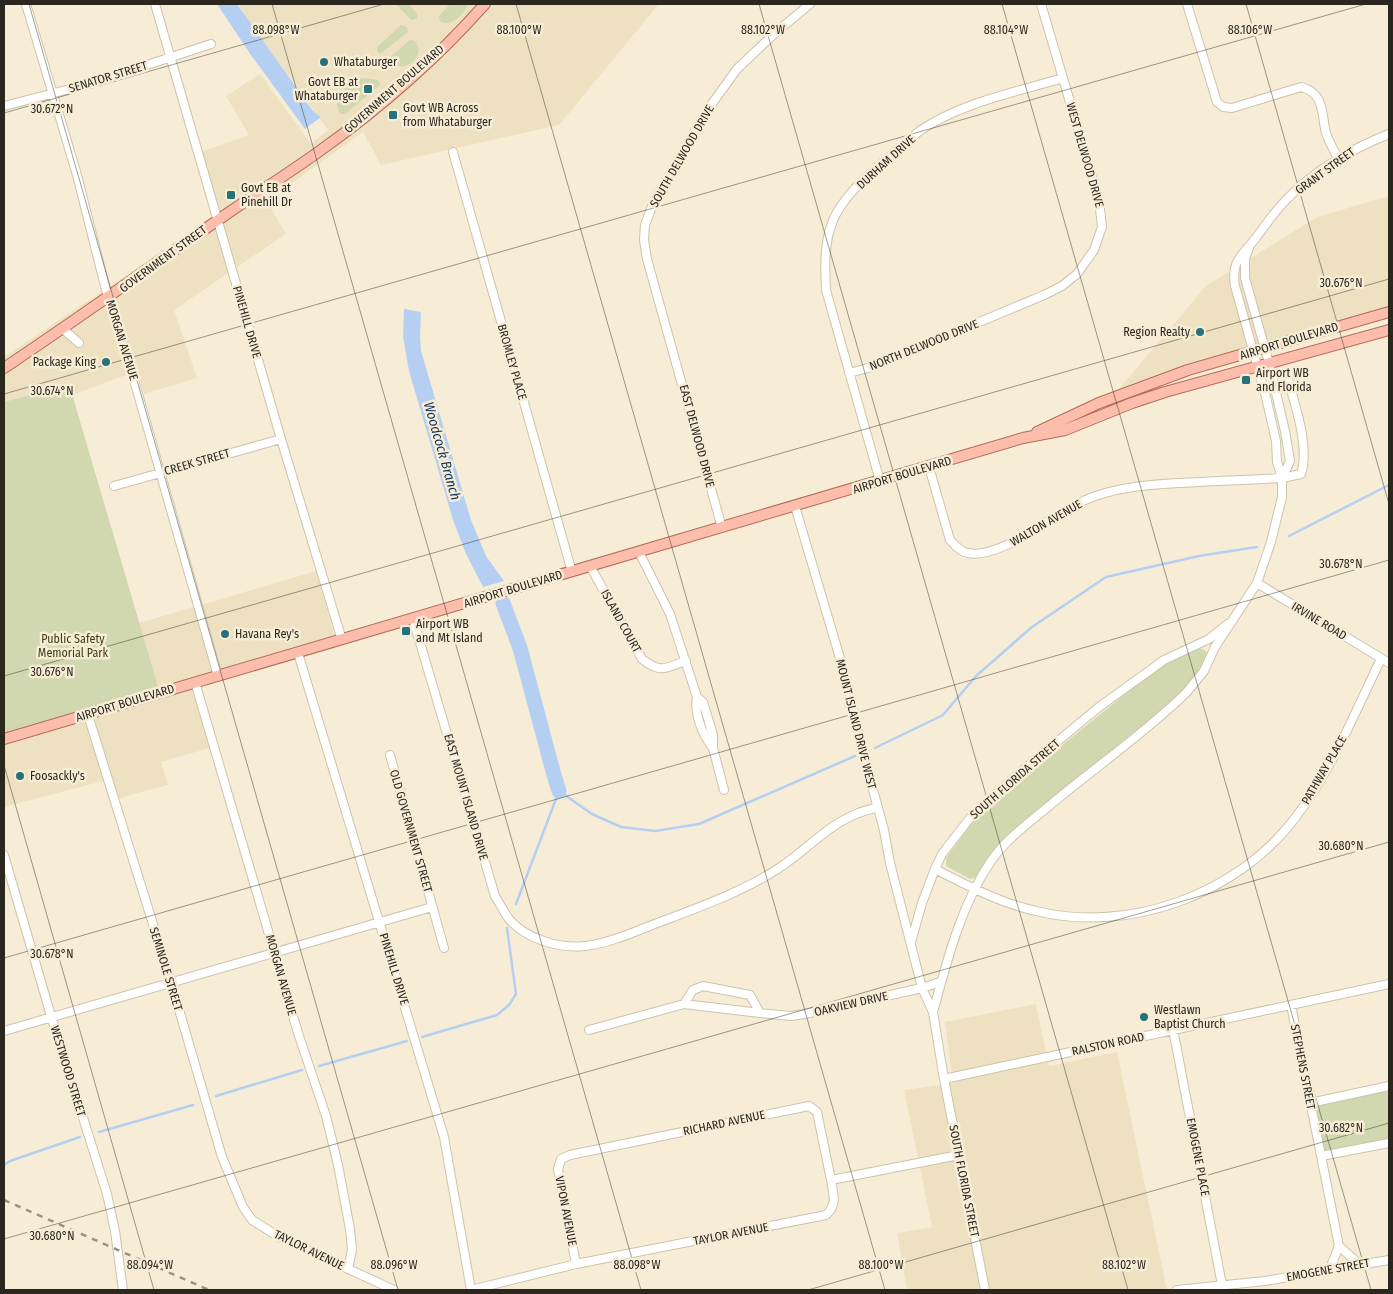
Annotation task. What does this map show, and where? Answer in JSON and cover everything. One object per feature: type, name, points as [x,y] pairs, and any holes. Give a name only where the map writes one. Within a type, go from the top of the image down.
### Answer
[{"type":"main road","name":"GOVERNMENT BOULEVARD","points":[[323,149],[425,65],[485,4]]},
{"type":"main road","name":"GOVERNMENT STREET","points":[[4,368],[323,149]]},
{"type":"main road","name":"AIRPORT BOULEVARD","points":[[4,739],[929,467],[1022,438],[1117,396],[1188,370],[1389,312]]},
{"type":"main road","name":"AIRPORT BOULEVARD","points":[[1022,438],[1064,430],[1132,403],[1166,392],[1389,330]]},
{"type":"street","name":"MORGAN AVENUE","points":[[26,4],[76,175],[108,298],[121,334],[218,676]]},
{"type":"street","name":"PINEHILL DRIVE","points":[[155,4],[280,439],[342,640]]},
{"type":"street","name":"SOUTH DELWOOD DRIVE","points":[[671,344],[647,259],[644,240],[645,225],[654,201],[706,112],[738,69],[774,34],[810,4]]},
{"type":"street","name":"WEST DELWOOD DRIVE","points":[[998,314],[1062,286],[1077,274],[1094,250],[1102,227],[1100,200],[1041,4]]},
{"type":"street","points":[[1187,4],[1217,102],[1223,107],[1232,108],[1301,87],[1308,89],[1315,93],[1319,99],[1328,140],[1338,159]]},
{"type":"street","name":"SENATOR STREET","points":[[4,106],[89,84],[211,44]]},
{"type":"street","name":"DURHAM DRIVE","points":[[880,481],[826,290],[825,266],[831,225],[841,206],[867,176],[920,131],[968,107],[1063,78]]},
{"type":"street","name":"GRANT STREET","points":[[1251,244],[1286,200],[1311,178],[1338,159],[1367,143],[1389,134]]},
{"type":"street","name":"BROMLEY PLACE","points":[[453,152],[572,572]]},
{"type":"street","name":"SOUTH FLORIDA STREET","points":[[933,1012],[940,982],[965,911],[992,860],[1019,830],[1186,694],[1200,676],[1215,647],[1257,583],[1278,518],[1282,497],[1282,478],[1277,462],[1276,441],[1258,366],[1259,349],[1245,278],[1245,259],[1251,244]]},
{"type":"street","name":"SOUTH FLORIDA STREET","points":[[1251,244],[1236,263],[1233,270],[1234,278],[1259,349],[1269,363],[1290,461],[1282,478]]},
{"type":"street","name":"NORTH DELWOOD DRIVE","points":[[849,374],[872,367],[998,314]]},
{"type":"street","points":[[63,329],[78,343]]},
{"type":"street","name":"EAST DELWOOD DRIVE","points":[[671,344],[722,528]]},
{"type":"street","points":[[1282,478],[1301,474],[1304,458],[1301,432],[1288,379]]},
{"type":"street","name":"CREEK STREET","points":[[114,486],[280,439]]},
{"type":"street","name":"WALTON AVENUE","points":[[929,467],[950,540],[957,548],[966,553],[982,554],[1008,545],[1084,500],[1110,492],[1141,486],[1282,478]]},
{"type":"street","name":"MOUNT ISLAND DRIVE WEST","points":[[795,506],[847,682],[911,943]]},
{"type":"street","points":[[639,552],[670,614],[697,696],[703,702],[713,735],[713,748],[724,790]]},
{"type":"street","name":"ISLAND COURT","points":[[590,566],[642,658],[652,667],[660,670],[686,661]]},
{"type":"street","name":"IRVINE ROAD","points":[[1257,583],[1389,663]]},
{"type":"street","name":"EAST MOUNT ISLAND DRIVE","points":[[413,619],[496,896],[506,915],[520,928],[536,937],[558,945],[586,946],[604,942],[704,905],[778,868],[836,824],[856,814],[878,807]]},
{"type":"street","name":"SOUTH FLORIDA STREET","points":[[985,1290],[944,1079],[933,1012],[922,988],[911,943],[922,903],[942,854],[970,818],[1099,707],[1164,660],[1209,639],[1234,620]]},
{"type":"street","name":"PINEHILL DRIVE","points":[[298,653],[444,1138],[471,1290]]},
{"type":"street","name":"PATHWAY PLACE","points":[[935,869],[992,898],[1037,912],[1072,917],[1112,917],[1146,912],[1184,900],[1241,870],[1274,842],[1295,818],[1314,791],[1338,748],[1381,659]]},
{"type":"street","name":"MORGAN AVENUE","points":[[195,682],[298,1033],[326,1116],[338,1165],[350,1229],[352,1250],[348,1269]]},
{"type":"street","name":"SEMINOLE STREET","points":[[88,714],[171,982],[222,1157],[243,1207],[252,1220]]},
{"type":"street","name":"OLD GOVERNMENT STREET","points":[[390,755],[444,948]]},
{"type":"street","name":"WESTWOOD STREET","points":[[4,855],[51,1016],[112,1213],[122,1290]]},
{"type":"street","name":"OLD GOVERNMENT STREET","points":[[4,1031],[432,907]]},
{"type":"street","name":"OAKVIEW DRIVE","points":[[589,1030],[684,1004],[791,1016],[922,988],[940,982]]},
{"type":"street","name":"RALSTON ROAD","points":[[944,1079],[1389,984]]},
{"type":"street","points":[[684,1004],[692,990],[703,986],[750,995],[760,1013]]},
{"type":"street","name":"STEPHENS STREET","points":[[1291,1005],[1339,1246]]},
{"type":"street","name":"EMOGENE PLACE","points":[[1174,1030],[1222,1285]]},
{"type":"street","points":[[1310,1102],[1389,1086]]},
{"type":"street","name":"RICHARD AVENUE","points":[[561,1159],[570,1155],[809,1106],[817,1112],[831,1180]]},
{"type":"street","points":[[1321,1156],[1389,1143]]},
{"type":"street","points":[[831,1180],[959,1155]]},
{"type":"street","name":"VIPON AVENUE","points":[[561,1159],[558,1169],[576,1264]]},
{"type":"street","name":"TAYLOR AVENUE","points":[[471,1290],[576,1264],[826,1215],[833,1209],[834,1200],[831,1180]]},
{"type":"street","name":"TAYLOR AVENUE","points":[[252,1220],[279,1238],[394,1290]]},
{"type":"street","points":[[1329,1271],[1339,1246],[1360,1265]]},
{"type":"street","name":"EMOGENE STREET","points":[[1177,1290],[1222,1285],[1266,1285],[1389,1260]]},
{"type":"shaded area","points":[[238,4],[659,4],[559,125],[381,165],[363,132],[267,201],[286,234],[174,310],[197,378],[144,394],[137,371],[72,395],[68,385],[4,402],[4,357],[213,217],[195,154],[249,135],[226,96],[260,74],[311,144],[328,130],[249,22]]},
{"type":"shaded area","points":[[1389,196],[1389,307],[1247,347],[1119,389],[1206,286],[1317,217]]},
{"type":"shaded area","points":[[316,571],[338,647],[194,689],[210,748],[161,762],[168,785],[109,801],[103,781],[4,807],[4,745],[162,699],[139,623]]},
{"type":"shaded area","points":[[1036,1004],[1049,1066],[1117,1052],[1167,1290],[907,1290],[897,1233],[932,1227],[904,1090],[953,1083],[945,1022]]},
{"type":"green space","points":[[396,4],[409,4],[417,14],[417,18],[410,19]]},
{"type":"green space","points":[[450,4],[468,4],[457,19],[444,23],[440,21],[439,16]]},
{"type":"green space","points":[[401,25],[407,27],[408,32],[380,54],[377,51],[377,47]]},
{"type":"green space","points":[[410,40],[415,41],[419,49],[416,58],[410,64],[402,66],[392,65],[389,62],[391,56]]},
{"type":"green space","points":[[362,78],[378,80],[380,85],[345,114],[340,114],[337,105],[339,95],[356,80]]},
{"type":"green space","name":"Public Safety Memorial Park","points":[[69,384],[160,693],[4,739],[4,402]]},
{"type":"green space","points":[[1200,648],[1206,651],[1207,657],[1186,689],[1014,830],[992,854],[977,877],[970,879],[946,866],[946,858],[976,818],[991,803],[1151,673],[1168,662]]},
{"type":"green space","points":[[1389,1086],[1389,1143],[1321,1156],[1310,1103]]},
{"type":"water","points":[[217,4],[237,4],[313,111],[321,117],[305,129],[251,55]]},
{"type":"water","points":[[404,309],[421,312],[421,351],[471,520],[486,556],[504,581],[483,587],[466,554],[453,520],[409,371],[403,336]]},
{"type":"waterway","points":[[1289,536],[1389,485]]},
{"type":"waterway","points":[[875,748],[943,715],[976,676],[1032,627],[1106,577],[1199,556],[1257,547]]},
{"type":"waterway","name":"Woodcock Branch","points":[[503,603],[520,648],[559,791]]},
{"type":"waterway","points":[[516,904],[559,791],[592,814],[621,827],[655,831],[699,824],[855,756]]},
{"type":"waterway","points":[[422,1037],[497,1015],[509,1005],[516,994],[507,928]]},
{"type":"waterway","points":[[319,1066],[407,1041]]},
{"type":"waterway","points":[[216,1096],[302,1070]]},
{"type":"waterway","points":[[99,1132],[193,1105]]},
{"type":"waterway","points":[[4,1165],[10,1161],[80,1137]]},
{"type":"railway","points":[[4,1200],[209,1290]]},
{"type":"place","name":"Whataburger","points":[[324,62]]},
{"type":"place","name":"Govt EB at Whataburger","points":[[368,89]]},
{"type":"place","name":"Govt WB Across from Whataburger","points":[[393,115]]},
{"type":"place","name":"Govt EB at Pinehill Dr","points":[[231,195]]},
{"type":"place","name":"Region Realty","points":[[1200,332]]},
{"type":"place","name":"Package King","points":[[106,362]]},
{"type":"place","name":"Airport WB and Florida","points":[[1246,380]]},
{"type":"place","name":"Airport WB and Mt Island","points":[[406,631]]},
{"type":"place","name":"Havana Rey's","points":[[225,634]]},
{"type":"place","name":"Foosackly's","points":[[20,776]]},
{"type":"place","name":"Westlawn Baptist Church","points":[[1144,1017]]}]
